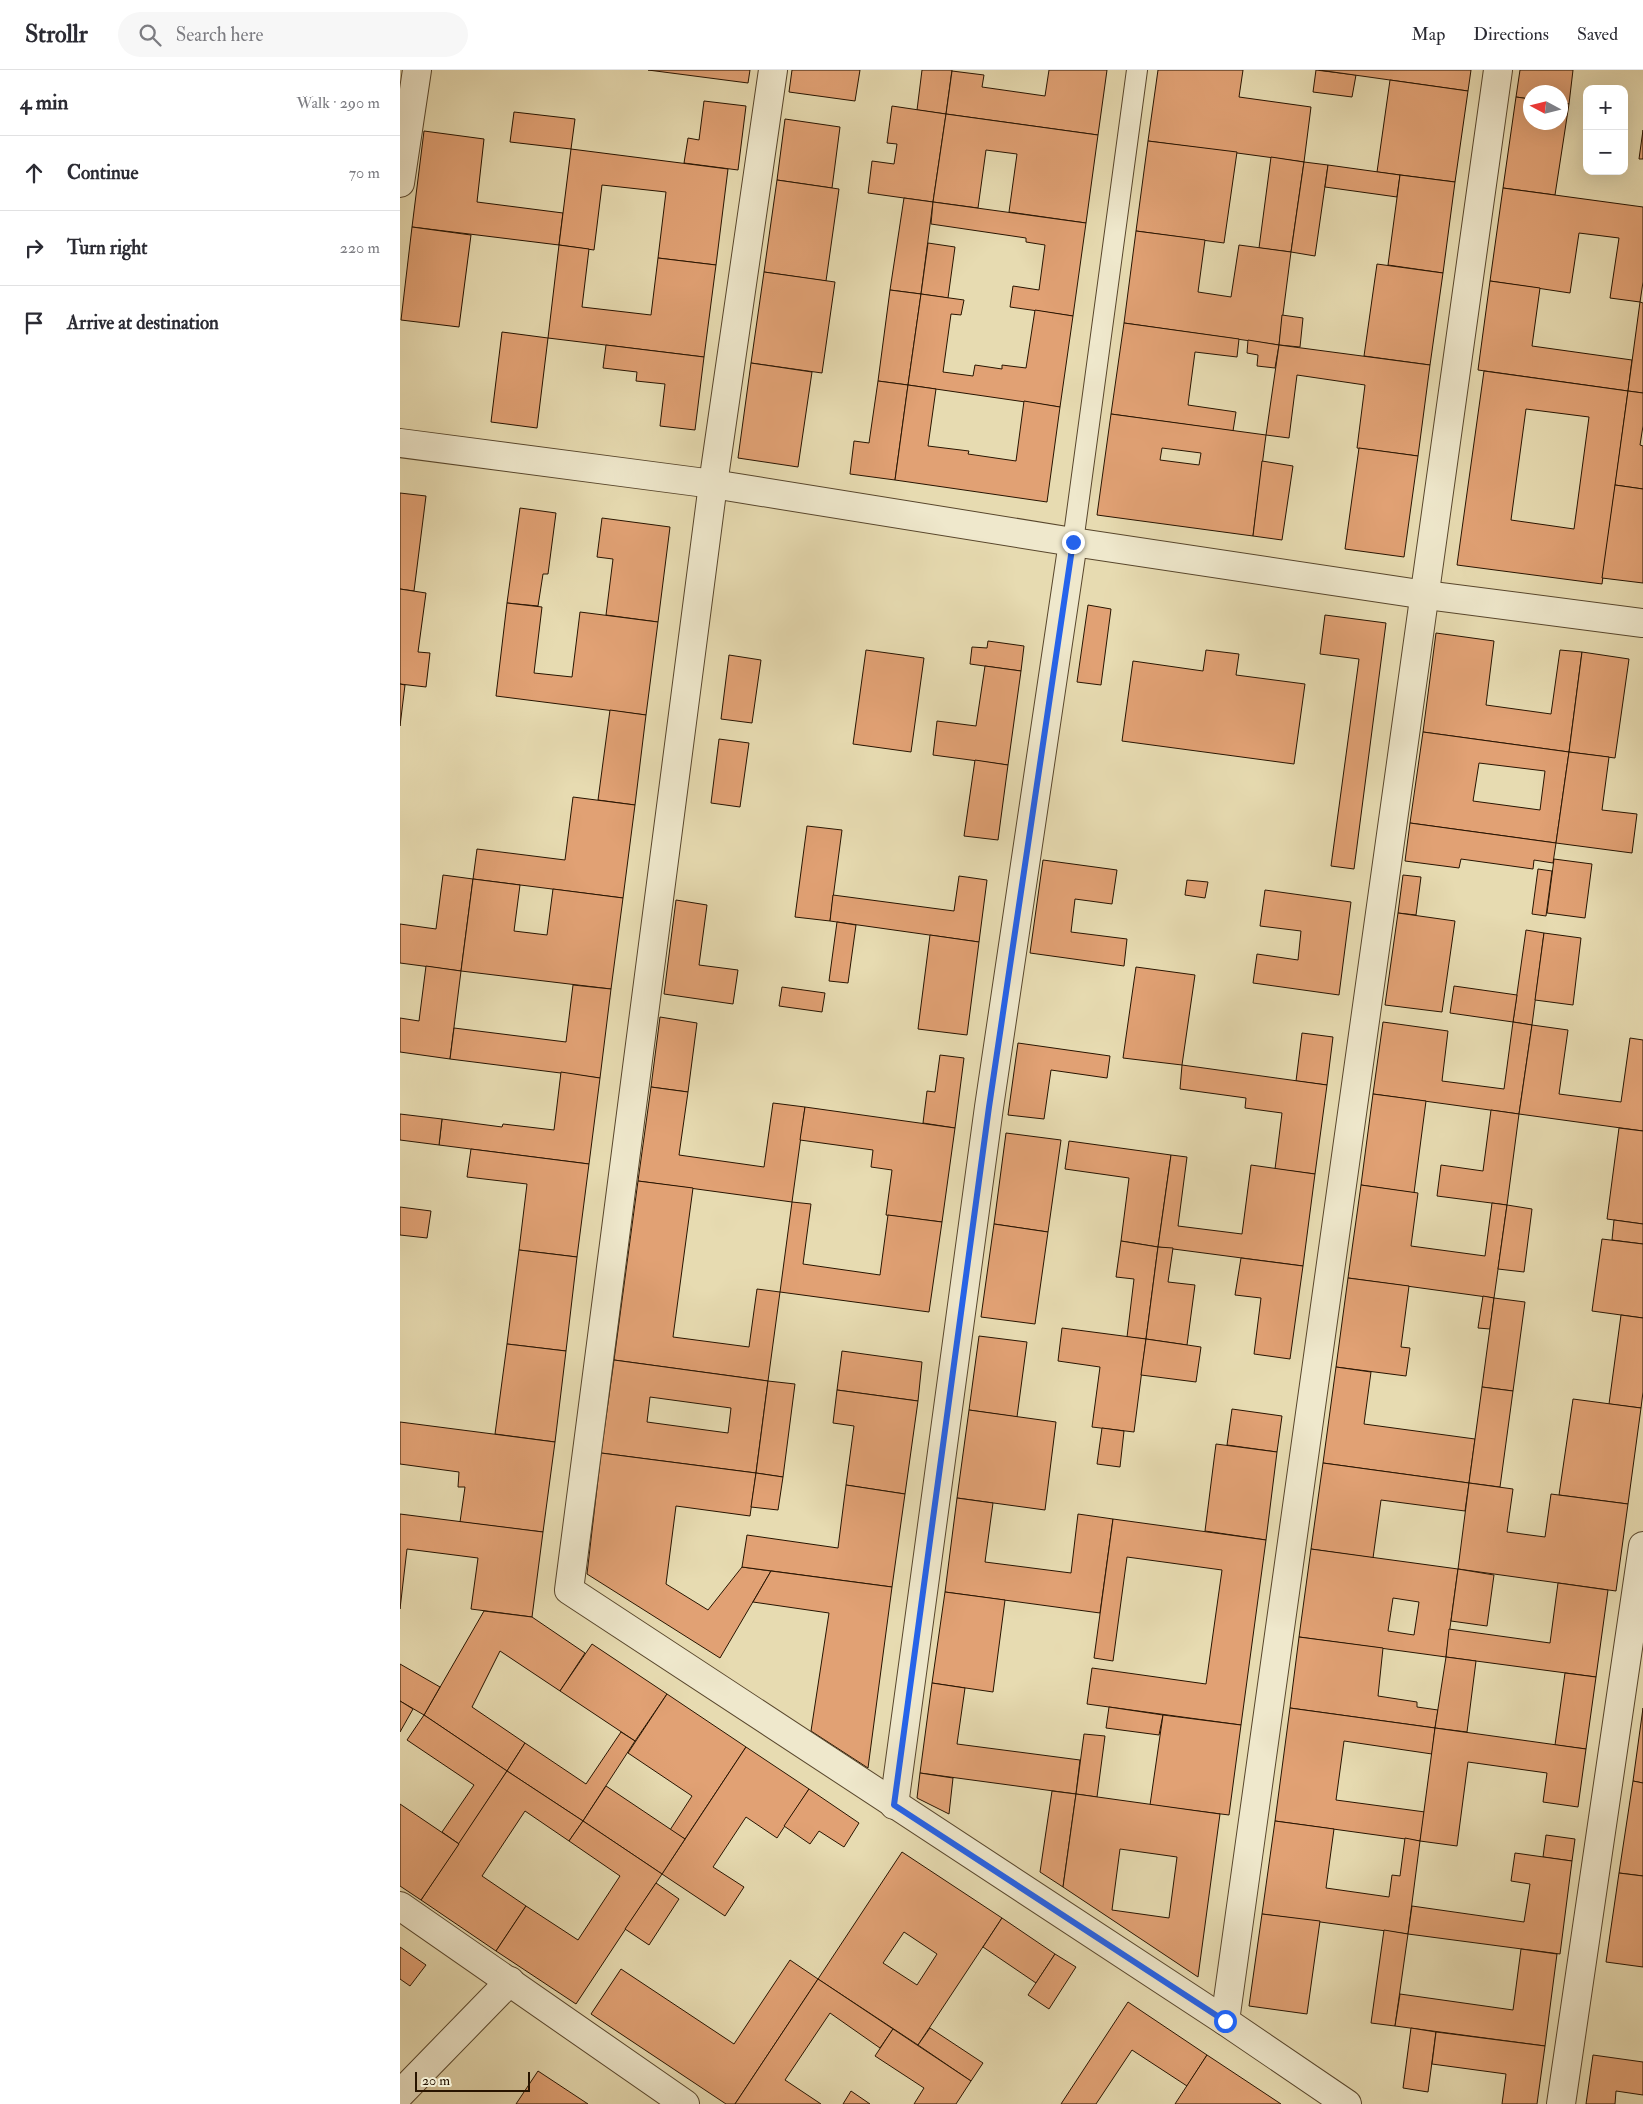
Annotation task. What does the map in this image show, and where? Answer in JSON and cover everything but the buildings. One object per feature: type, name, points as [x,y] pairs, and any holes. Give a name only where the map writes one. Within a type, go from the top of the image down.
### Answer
[{"type":"street","points":[[400,183],[417,70]]},
{"type":"street","points":[[773,70],[713,484],[569,1590],[1225,2021],[1347,2104]]},
{"type":"street","points":[[1225,2021],[1498,70]]},
{"type":"street","points":[[400,443],[713,484],[1073,542],[1426,595],[1643,623]]},
{"type":"street","points":[[894,1805],[989,1107],[1073,542]]},
{"type":"street","points":[[1561,2104],[1643,1546]]},
{"type":"street","points":[[400,1906],[510,1980],[685,2104]]},
{"type":"street","points":[[400,2094],[510,1980]]},
{"type":"lane","points":[[1073,542],[1137,70]]},
{"type":"route","points":[[1073,542],[989,1107],[894,1805],[1225,2021]]}]
